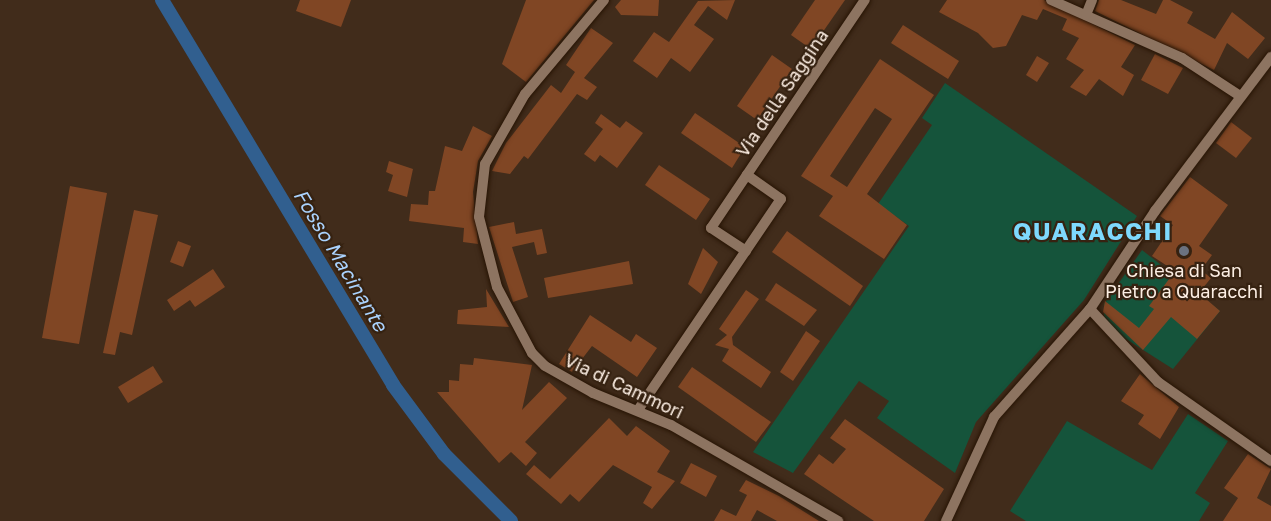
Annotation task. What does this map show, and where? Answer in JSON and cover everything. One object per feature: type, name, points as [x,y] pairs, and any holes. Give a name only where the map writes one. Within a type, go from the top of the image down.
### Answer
[{"type":"street","name":"Via di Cammori","points":[[604,0],[512,116],[485,164],[478,210],[497,287],[537,360],[593,393],[638,410],[838,521]]},
{"type":"street","name":"Via della Saggina","points":[[746,251],[711,228],[865,0]]},
{"type":"street","points":[[1051,0],[1182,58],[1240,96]]},
{"type":"street","points":[[1086,15],[1092,0]]},
{"type":"street","points":[[946,521],[994,417],[1090,309],[1240,96],[1271,57]]},
{"type":"street","name":"Via della Saggina","points":[[638,410],[782,199],[747,175]]},
{"type":"street","points":[[1090,309],[1158,382],[1271,461]]},
{"type":"green space","points":[[945,83],[1137,216],[1084,300],[976,422],[955,473],[877,418],[889,401],[859,381],[793,473],[753,452],[909,226],[878,204],[932,125],[922,118]]},
{"type":"green space","points":[[1142,250],[1220,311],[1173,369],[1118,334],[1104,318],[1104,304]]},
{"type":"green space","points":[[1188,414],[1228,441],[1195,493],[1210,503],[1199,521],[1026,521],[1010,511],[1067,421],[1152,470]]},
{"type":"building","points":[[300,0],[351,0],[341,27],[296,11]]},
{"type":"building","points":[[526,0],[594,0],[526,82],[502,64]]},
{"type":"building","points":[[621,0],[659,0],[658,16],[621,15],[615,7]]},
{"type":"building","points":[[735,0],[727,20],[708,6],[694,25],[714,39],[690,72],[671,58],[657,78],[633,61],[654,32],[669,42],[698,1]]},
{"type":"building","points":[[815,0],[845,0],[811,49],[791,35]]},
{"type":"building","points":[[947,0],[1044,0],[1135,45],[1121,67],[1134,75],[1123,96],[1099,79],[1086,96],[1070,87],[1084,70],[1066,59],[1079,38],[1062,30],[1067,19],[1043,9],[1037,20],[1022,15],[1006,46],[993,48],[978,33],[939,12]]},
{"type":"building","points":[[1099,0],[1121,0],[1156,14],[1163,0],[1170,0],[1193,12],[1187,23],[1215,39],[1232,12],[1265,38],[1248,59],[1227,43],[1214,70],[1095,11]]},
{"type":"building","points":[[903,25],[959,61],[948,79],[891,43]]},
{"type":"building","points":[[591,28],[613,43],[584,78],[597,87],[587,100],[577,94],[528,159],[524,156],[510,174],[492,171],[506,143],[551,85],[561,93],[575,72],[566,65]]},
{"type":"building","points":[[1155,54],[1183,68],[1168,94],[1141,80]]},
{"type":"building","points":[[772,55],[792,69],[757,120],[737,106]]},
{"type":"building","points":[[1037,56],[1049,63],[1037,82],[1026,75]]},
{"type":"building","points":[[880,59],[934,95],[867,194],[907,225],[884,259],[819,216],[833,196],[801,176]],"holes":[[[875,108],[892,119],[847,187],[830,176]]]},
{"type":"building","points":[[695,113],[745,147],[732,168],[681,133]]},
{"type":"building","points":[[601,114],[620,128],[626,121],[643,133],[617,168],[600,155],[595,162],[584,154],[603,129],[595,123]]},
{"type":"building","points":[[1231,122],[1252,138],[1236,158],[1216,143]]},
{"type":"building","points":[[473,126],[492,136],[478,161],[473,192],[478,244],[463,242],[464,228],[409,221],[411,204],[428,205],[429,191],[435,191],[445,146],[462,151]]},
{"type":"building","points":[[389,161],[413,169],[407,197],[388,191],[393,175],[386,172]]},
{"type":"building","points":[[659,165],[710,199],[696,220],[645,185]]},
{"type":"building","points":[[1190,177],[1228,205],[1199,246],[1212,255],[1201,270],[1211,278],[1199,293],[1220,311],[1197,339],[1171,317],[1143,350],[1103,312],[1105,301],[1139,328],[1154,309],[1149,306],[1175,271],[1152,256],[1173,225],[1160,216]]},
{"type":"building","points":[[70,186],[107,193],[79,344],[42,338]]},
{"type":"building","points":[[134,210],[158,215],[132,335],[120,332],[115,355],[103,353]]},
{"type":"building","points":[[514,222],[516,234],[542,229],[547,253],[537,255],[534,242],[512,247],[528,297],[513,302],[489,227]]},
{"type":"building","points":[[787,231],[863,286],[850,306],[772,252]]},
{"type":"building","points":[[178,241],[191,246],[183,267],[170,262]]},
{"type":"building","points":[[703,248],[718,262],[701,294],[688,284]]},
{"type":"building","points":[[629,261],[633,284],[548,298],[544,278]]},
{"type":"building","points":[[213,269],[225,287],[195,307],[190,300],[174,311],[167,300]]},
{"type":"building","points":[[776,283],[817,310],[804,326],[765,300]]},
{"type":"building","points":[[486,289],[509,327],[457,324],[458,310],[487,307]]},
{"type":"building","points":[[746,290],[759,299],[732,337],[733,345],[771,372],[761,388],[722,361],[729,349],[715,345],[727,335],[719,329]]},
{"type":"building","points":[[590,315],[631,342],[636,334],[657,348],[637,377],[592,346],[572,372],[559,364]]},
{"type":"building","points":[[806,331],[820,341],[793,381],[780,372]]},
{"type":"building","points":[[474,358],[532,365],[522,410],[549,382],[567,398],[525,442],[537,453],[526,466],[511,452],[499,463],[437,392],[449,392],[449,380],[459,381],[460,364],[473,365]]},
{"type":"building","points":[[153,366],[163,382],[128,403],[118,387]]},
{"type":"building","points":[[692,367],[771,422],[756,442],[678,387]]},
{"type":"building","points":[[1140,374],[1179,407],[1160,439],[1138,424],[1144,415],[1121,401]]},
{"type":"building","points":[[609,418],[627,436],[636,426],[670,451],[657,472],[675,481],[652,509],[643,503],[652,487],[613,465],[579,502],[570,494],[561,504],[526,474],[534,465],[550,479]]},
{"type":"building","points":[[845,419],[944,489],[924,521],[874,521],[804,474],[819,454],[833,464],[846,449],[830,438]]},
{"type":"building","points":[[1248,454],[1271,469],[1257,498],[1271,506],[1271,521],[1223,521],[1238,498],[1224,488]]},
{"type":"building","points":[[691,463],[717,476],[706,497],[680,483]]},
{"type":"building","points":[[746,480],[779,496],[819,521],[777,521],[757,510],[751,521],[714,521],[721,509],[736,516],[747,495],[739,491]]},
{"type":"waterway","name":"Fosso Macinante","points":[[162,0],[393,385],[444,454],[511,521]]},
{"type":"place","name":"Chiesa di San Pietro a Quaracchi","points":[[1184,251]]},
{"type":"district","name":"QUARACCHI","points":[[1093,231]]}]
